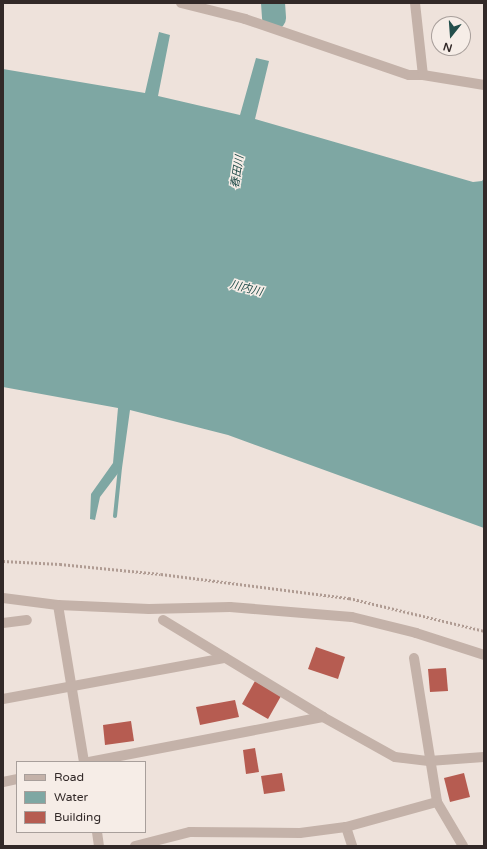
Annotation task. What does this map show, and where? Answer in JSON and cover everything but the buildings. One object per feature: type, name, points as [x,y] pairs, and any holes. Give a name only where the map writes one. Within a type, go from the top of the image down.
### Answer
[{"type":"street","points":[[181,3],[244,19],[409,75],[422,75],[484,85]]},
{"type":"street","points":[[415,3],[422,75]]},
{"type":"street","points":[[3,598],[58,605],[149,609],[230,607],[352,617],[416,633],[484,655]]},
{"type":"street","points":[[58,605],[70,686],[84,761]]},
{"type":"street","points":[[3,623],[27,620]]},
{"type":"street","points":[[163,620],[323,717],[395,757],[429,760],[484,757]]},
{"type":"street","points":[[3,699],[225,658]]},
{"type":"street","points":[[414,658],[429,760],[437,802],[463,846]]},
{"type":"street","points":[[94,761],[323,717]]},
{"type":"street","points":[[3,782],[16,779]]},
{"type":"street","points":[[135,846],[190,832],[300,833],[346,827],[437,802]]},
{"type":"street","points":[[346,827],[352,846]]},
{"type":"street","points":[[97,833],[99,846]]},
{"type":"path","points":[[3,561],[60,564],[349,598],[484,631]]},
{"type":"water","name":"川内川","points":[[159,32],[170,35],[158,96],[240,115],[256,58],[269,61],[255,119],[473,182],[482,181],[484,178],[484,528],[228,435],[130,410],[122,468],[100,497],[95,520],[90,519],[91,494],[113,463],[118,408],[3,387],[3,69],[145,93]]},
{"type":"waterway","name":"春田川","points":[[273,3],[274,18]]},
{"type":"waterway","points":[[115,516],[120,468]]}]
